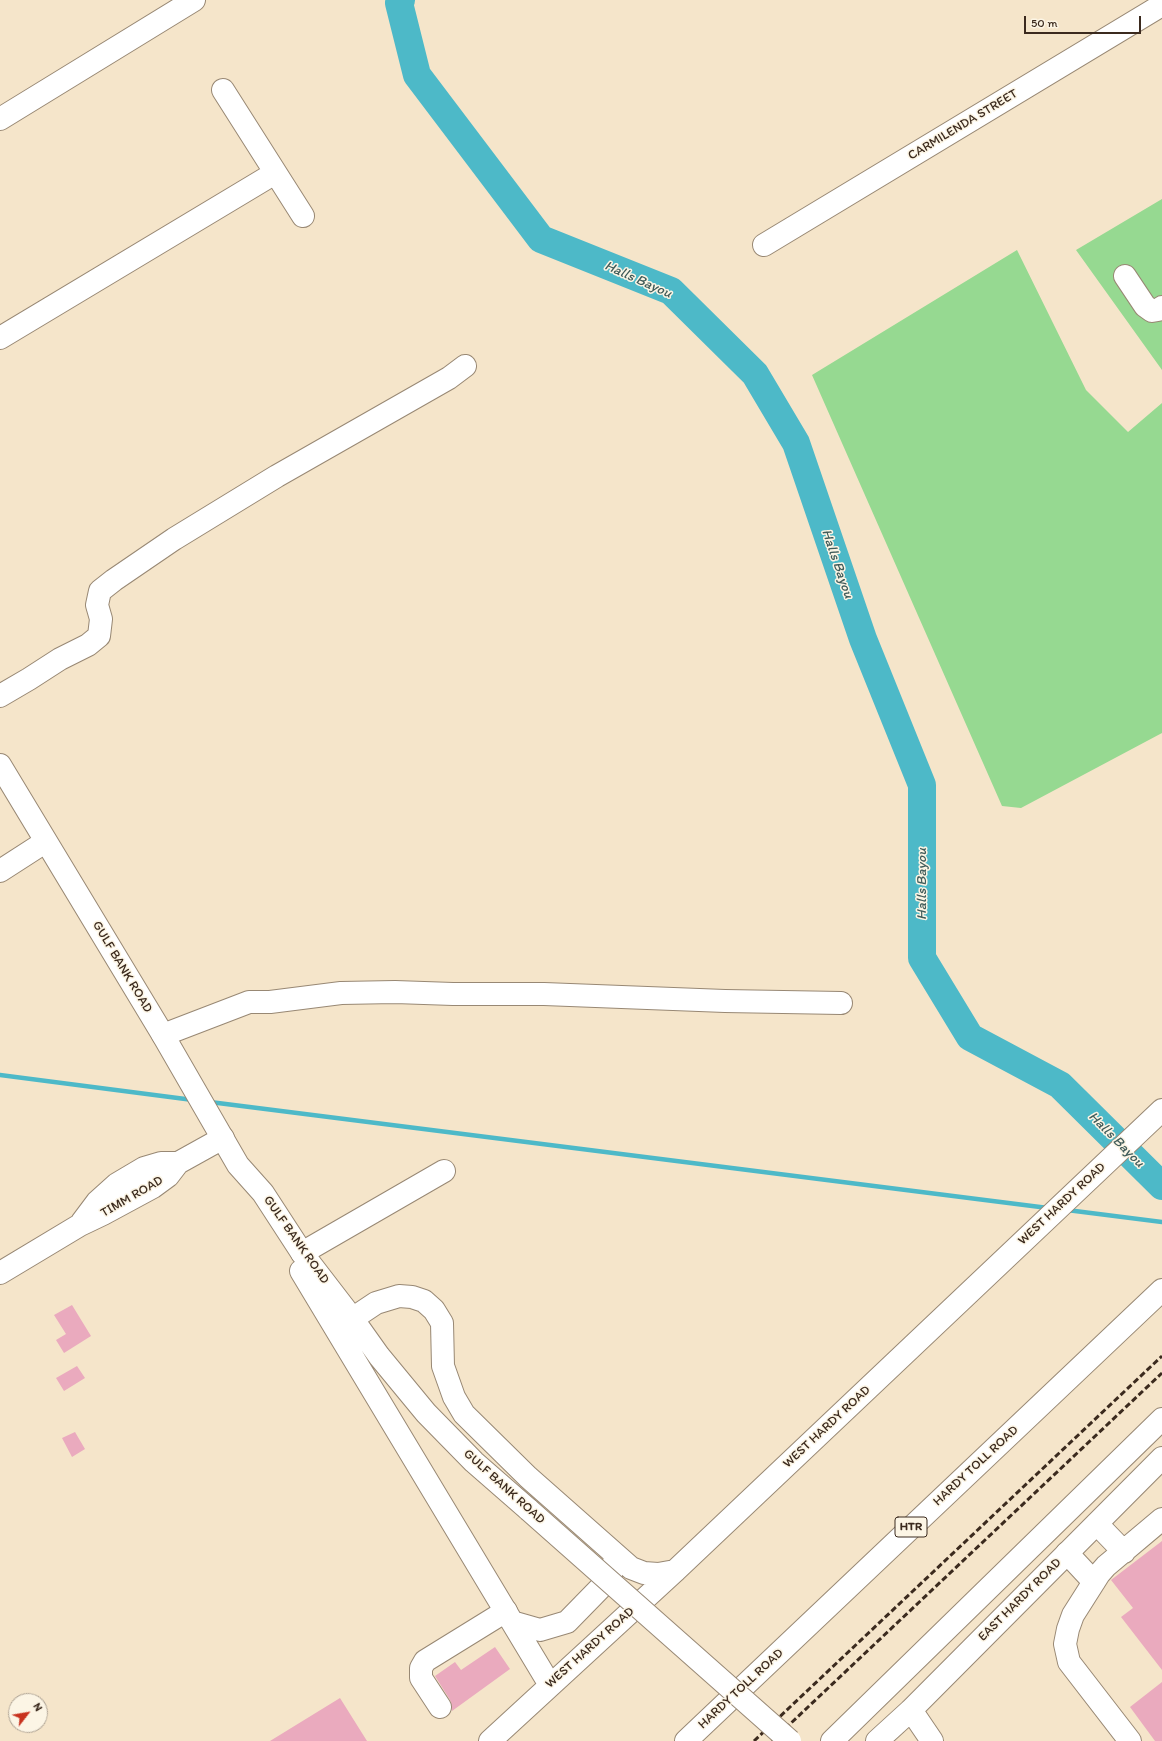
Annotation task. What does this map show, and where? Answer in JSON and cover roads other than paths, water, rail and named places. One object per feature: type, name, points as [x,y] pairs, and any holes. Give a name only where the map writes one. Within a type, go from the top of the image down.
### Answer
[{"type":"main road","points":[[0,120],[194,0]]},
{"type":"main road","name":"CARMILENDA STREET","points":[[764,245],[1162,5]]},
{"type":"main road","points":[[223,90],[302,216]]},
{"type":"main road","points":[[0,338],[275,173]]},
{"type":"main road","points":[[1125,276],[1145,306],[1152,311],[1158,310],[1162,307]]},
{"type":"main road","points":[[0,696],[88,645],[99,636],[101,619],[97,605],[100,591],[114,580],[174,539],[277,476],[449,378],[465,366]]},
{"type":"main road","name":"GULF BANK ROAD","points":[[0,765],[176,1056],[238,1165],[263,1193],[302,1253],[344,1324],[379,1356],[426,1413],[474,1462],[790,1741]]},
{"type":"main road","points":[[0,871],[46,842]]},
{"type":"main road","points":[[163,1035],[249,1002],[270,1002],[342,993],[395,992],[453,994],[544,994],[724,1001],[841,1003]]},
{"type":"main road","name":"WEST HARDY ROAD","points":[[490,1741],[675,1570],[1162,1110]]},
{"type":"main road","name":"TIMM ROAD","points":[[0,1273],[80,1225],[97,1202],[117,1184],[144,1168],[161,1163],[178,1162],[219,1132]]},
{"type":"main road","points":[[238,1165],[344,1324],[509,1616],[550,1685]]},
{"type":"main road","points":[[302,1253],[444,1171]]},
{"type":"main road","name":"HARDY TOLL ROAD","points":[[686,1741],[1162,1290]]},
{"type":"main road","points":[[344,1324],[376,1304],[399,1296],[412,1297],[424,1301],[434,1310],[442,1324],[444,1366],[454,1397],[464,1414],[528,1477],[631,1568],[644,1574],[658,1574],[675,1570]]},
{"type":"main road","points":[[832,1741],[1162,1419]]},
{"type":"main road","name":"EAST HARDY ROAD","points":[[877,1741],[910,1710],[1162,1458]]},
{"type":"main road","points":[[1130,1741],[1069,1662],[1065,1644],[1073,1615],[1106,1566],[1162,1519]]},
{"type":"main road","points":[[1097,1524],[1124,1552]]},
{"type":"main road","points":[[509,1616],[540,1630],[567,1622],[610,1578],[614,1564],[609,1548]]},
{"type":"main road","points":[[1067,1553],[1094,1582]]},
{"type":"main road","points":[[440,1707],[421,1678],[421,1668],[426,1661],[509,1616]]},
{"type":"main road","points":[[910,1710],[932,1741]]},
{"type":"waterway","name":"Halls Bayou","points":[[401,0],[399,3],[417,75],[541,239],[671,291],[755,374],[796,443],[863,639],[922,785],[922,958],[970,1037],[1060,1085],[1162,1186]]},
{"type":"waterway","points":[[0,1075],[193,1100]]},
{"type":"waterway","points":[[210,1102],[1048,1208]]},
{"type":"waterway","points":[[1067,1210],[1162,1222]]},
{"type":"railway","points":[[754,1741],[1162,1356]]},
{"type":"railway","points":[[772,1741],[1162,1373]]}]
